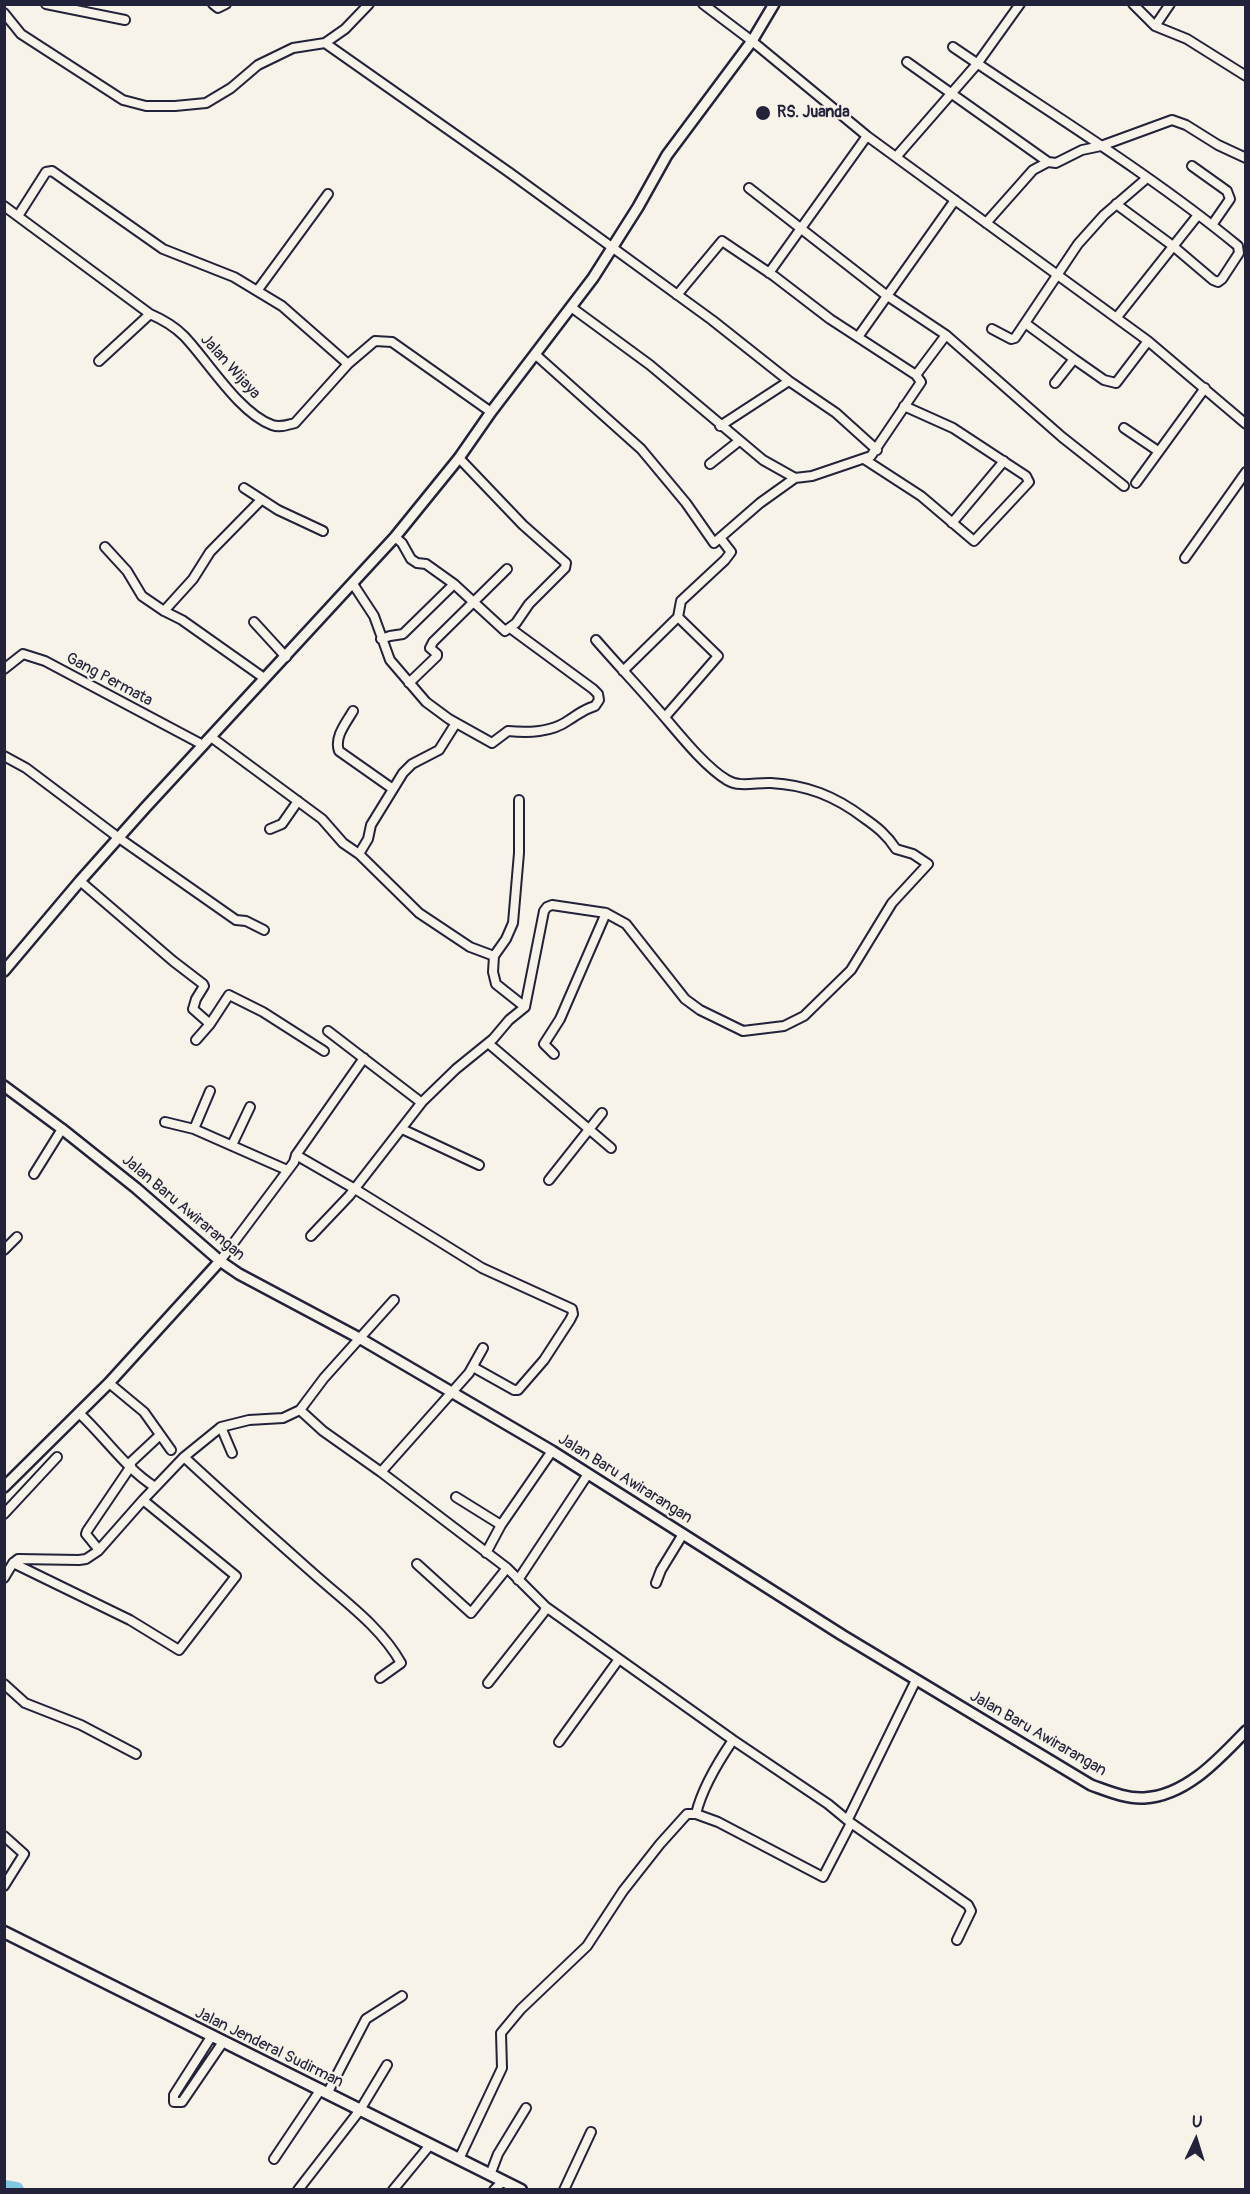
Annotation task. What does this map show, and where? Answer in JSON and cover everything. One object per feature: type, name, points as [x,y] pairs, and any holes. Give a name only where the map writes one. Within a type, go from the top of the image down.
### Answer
[{"type":"main road","name":"Jalan Jenderal Sudirman","points":[[4,1932],[521,2190]]},
{"type":"street","points":[[46,4],[125,20]]},
{"type":"street","points":[[213,4],[218,8],[226,4]]},
{"type":"street","points":[[4,13],[21,34],[123,100],[146,106],[176,106],[206,103],[231,88],[258,65],[293,48],[325,43],[345,29],[369,4]]},
{"type":"street","points":[[703,4],[752,41],[867,136],[1058,276],[1118,317],[1245,424]]},
{"type":"street","points":[[4,971],[80,881],[395,537],[459,458],[491,412],[593,278],[667,155],[752,41],[774,4]]},
{"type":"street","points":[[896,157],[977,64],[1020,4]]},
{"type":"street","points":[[1133,4],[1155,26],[1187,39],[1245,76]]},
{"type":"street","points":[[1155,26],[1170,4]]},
{"type":"street","points":[[325,43],[510,173],[677,295],[789,381],[836,413],[877,450]]},
{"type":"street","points":[[952,47],[1101,146],[1242,246],[1218,282],[1116,204]]},
{"type":"street","points":[[907,62],[1048,162],[1056,163],[1082,150],[1101,146],[1172,120],[1179,121],[1218,145],[1245,158]]},
{"type":"street","points":[[769,273],[867,136]]},
{"type":"street","points":[[986,223],[1033,170],[1048,162]]},
{"type":"street","points":[[1192,166],[1227,191],[1229,195],[1230,199],[1212,225]]},
{"type":"street","points":[[18,216],[46,172],[52,171],[163,249],[234,277],[282,306],[348,364]]},
{"type":"street","points":[[992,329],[1013,339],[1078,244],[1116,204],[1147,178]]},
{"type":"street","points":[[749,188],[886,295],[946,335],[1062,438],[1124,486]]},
{"type":"street","points":[[257,291],[328,194]]},
{"type":"street","points":[[858,337],[956,200]]},
{"type":"street","name":"Jalan Wijaya","points":[[4,206],[150,314],[169,322],[242,403],[272,425],[284,426],[295,423],[348,364],[375,341],[392,342],[491,412]]},
{"type":"street","points":[[1118,317],[1198,215]]},
{"type":"street","points":[[536,355],[641,449],[687,502],[714,543],[760,503],[795,478],[812,476],[871,456],[921,382],[916,375],[830,319],[722,241],[677,295]]},
{"type":"street","points":[[571,307],[650,365],[763,460],[795,478]]},
{"type":"street","points":[[99,362],[150,314]]},
{"type":"street","points":[[1025,323],[1104,380],[1116,383],[1148,341]]},
{"type":"street","points":[[916,375],[946,335]]},
{"type":"street","points":[[1055,383],[1074,359]]},
{"type":"street","points":[[720,426],[789,381]]},
{"type":"street","points":[[1136,483],[1205,388]]},
{"type":"street","points":[[864,459],[921,496],[975,540],[1029,482],[1026,476],[953,428],[904,406]]},
{"type":"street","points":[[1124,428],[1158,451]]},
{"type":"street","points":[[710,464],[739,441]]},
{"type":"street","points":[[395,537],[402,543],[411,559],[417,563],[426,564],[454,584],[505,631],[565,568],[566,562],[523,525],[459,458]]},
{"type":"street","points":[[952,523],[1004,461]]},
{"type":"street","points":[[1185,558],[1245,472]]},
{"type":"street","points":[[244,488],[278,510],[323,531]]},
{"type":"street","points":[[164,611],[193,579],[210,552],[261,500]]},
{"type":"street","points":[[623,671],[678,617],[681,601],[731,552],[721,539]]},
{"type":"street","points":[[105,547],[127,571],[142,596],[182,620],[264,678]]},
{"type":"street","points":[[409,683],[437,656],[430,648],[433,642],[507,569]]},
{"type":"street","points":[[353,584],[374,616],[390,660],[409,683],[426,702],[456,723],[492,743],[507,731],[521,734],[555,728],[582,709],[595,706],[599,700],[598,694],[593,689],[510,628]]},
{"type":"street","points":[[381,639],[403,634],[454,584]]},
{"type":"street","points":[[665,717],[718,656],[678,617]]},
{"type":"street","points":[[254,622],[286,657]]},
{"type":"street","points":[[311,1236],[354,1189],[422,1102],[456,1069],[488,1043],[522,1005],[544,911],[547,907],[552,905],[606,913],[626,924],[685,999],[700,1010],[743,1030],[784,1026],[804,1016],[851,970],[892,903],[928,865],[913,854],[896,849],[888,836],[845,803],[829,795],[790,785],[769,782],[740,784],[725,780],[693,750],[596,640]]},
{"type":"street","name":"Gang Permata","points":[[4,669],[23,654],[45,661],[203,745]]},
{"type":"street","points":[[352,711],[336,744],[339,751],[393,789]]},
{"type":"street","points":[[359,854],[368,839],[371,825],[403,773],[412,764],[439,750],[456,723]]},
{"type":"street","points":[[211,737],[322,819],[343,843],[359,854],[419,913],[471,947],[494,956]]},
{"type":"street","points":[[4,756],[27,768],[119,838],[236,920],[246,921],[264,930]]},
{"type":"street","points":[[519,800],[519,854],[513,923],[506,939],[494,956],[493,972],[496,984],[522,1005]]},
{"type":"street","points":[[270,830],[282,824],[298,801]]},
{"type":"street","points":[[80,881],[203,984],[193,1009],[210,1024]]},
{"type":"street","points":[[554,1054],[544,1044],[560,1019],[606,913]]},
{"type":"street","points":[[196,1041],[229,996],[263,1012],[324,1051]]},
{"type":"street","points":[[328,1031],[417,1100]]},
{"type":"street","points":[[488,1043],[611,1148]]},
{"type":"street","points":[[4,1514],[24,1480],[80,1414],[112,1386],[220,1261],[294,1162],[296,1155],[364,1058]]},
{"type":"street","name":"Jalan Baru Awirarangan","points":[[4,1086],[136,1188],[220,1261],[239,1274],[361,1339],[552,1451],[842,1635],[1091,1785],[1121,1796],[1144,1798],[1173,1791],[1214,1766],[1245,1731]]},
{"type":"street","points":[[194,1130],[210,1091]]},
{"type":"street","points":[[232,1145],[250,1107]]},
{"type":"street","points":[[549,1180],[602,1113]]},
{"type":"street","points":[[165,1122],[194,1130],[287,1170]]},
{"type":"street","points":[[34,1174],[62,1129]]},
{"type":"street","points":[[402,1129],[479,1165]]},
{"type":"street","points":[[296,1155],[482,1268],[573,1311],[570,1320],[544,1360],[518,1390],[514,1390],[473,1367]]},
{"type":"street","points":[[4,1250],[17,1238]]},
{"type":"street","points":[[4,1578],[18,1559],[87,1559],[99,1550],[184,1457],[221,1427],[249,1420],[283,1418],[300,1410],[324,1378],[394,1300]]},
{"type":"street","points":[[381,1472],[473,1367],[483,1348]]},
{"type":"street","points":[[112,1386],[144,1412],[171,1450]]},
{"type":"street","points":[[300,1410],[323,1431],[507,1568],[546,1607],[968,1905],[971,1911],[957,1941]]},
{"type":"street","points":[[80,1414],[106,1443],[155,1487]]},
{"type":"street","points":[[221,1427],[232,1454]]},
{"type":"street","points":[[99,1550],[86,1534],[87,1531],[130,1465],[160,1435]]},
{"type":"street","points":[[486,1553],[501,1525],[552,1451]]},
{"type":"street","points":[[184,1457],[258,1525],[349,1603],[378,1633],[400,1663],[380,1678]]},
{"type":"street","points":[[4,1487],[24,1480],[37,1466],[57,1458]]},
{"type":"street","points":[[518,1580],[588,1474]]},
{"type":"street","points":[[456,1497],[501,1525]]},
{"type":"street","points":[[13,1563],[130,1620],[179,1650],[236,1576],[143,1500]]},
{"type":"street","points":[[656,1583],[661,1570],[683,1534]]},
{"type":"street","points":[[417,1564],[471,1613],[507,1568]]},
{"type":"street","points":[[488,1683],[546,1607]]},
{"type":"street","points":[[560,1742],[619,1659]]},
{"type":"street","points":[[459,2159],[502,2068],[501,2033],[521,2009],[587,1946],[623,1891],[687,1814],[696,1814],[718,1822],[822,1877],[916,1680]]},
{"type":"street","points":[[4,1683],[25,1703],[81,1725],[136,1754]]},
{"type":"street","points":[[696,1814],[698,1805],[732,1740]]},
{"type":"street","points":[[4,1836],[24,1854],[4,1886]]},
{"type":"street","points":[[274,2159],[324,2091],[366,2019],[402,1996]]},
{"type":"street","points":[[211,2037],[174,2095],[174,2102],[182,2102],[224,2042]]},
{"type":"street","points":[[298,2190],[360,2110],[387,2065]]},
{"type":"street","points":[[490,2175],[498,2154],[526,2108]]},
{"type":"street","points":[[564,2190],[591,2132]]},
{"type":"street","points":[[393,2190],[430,2145]]},
{"type":"street","points":[[494,2190],[501,2183],[508,2183]]},
{"type":"waterway","points":[[4,2188],[16,2190]]},
{"type":"place","name":"RS. Juanda","points":[[763,113]]}]
